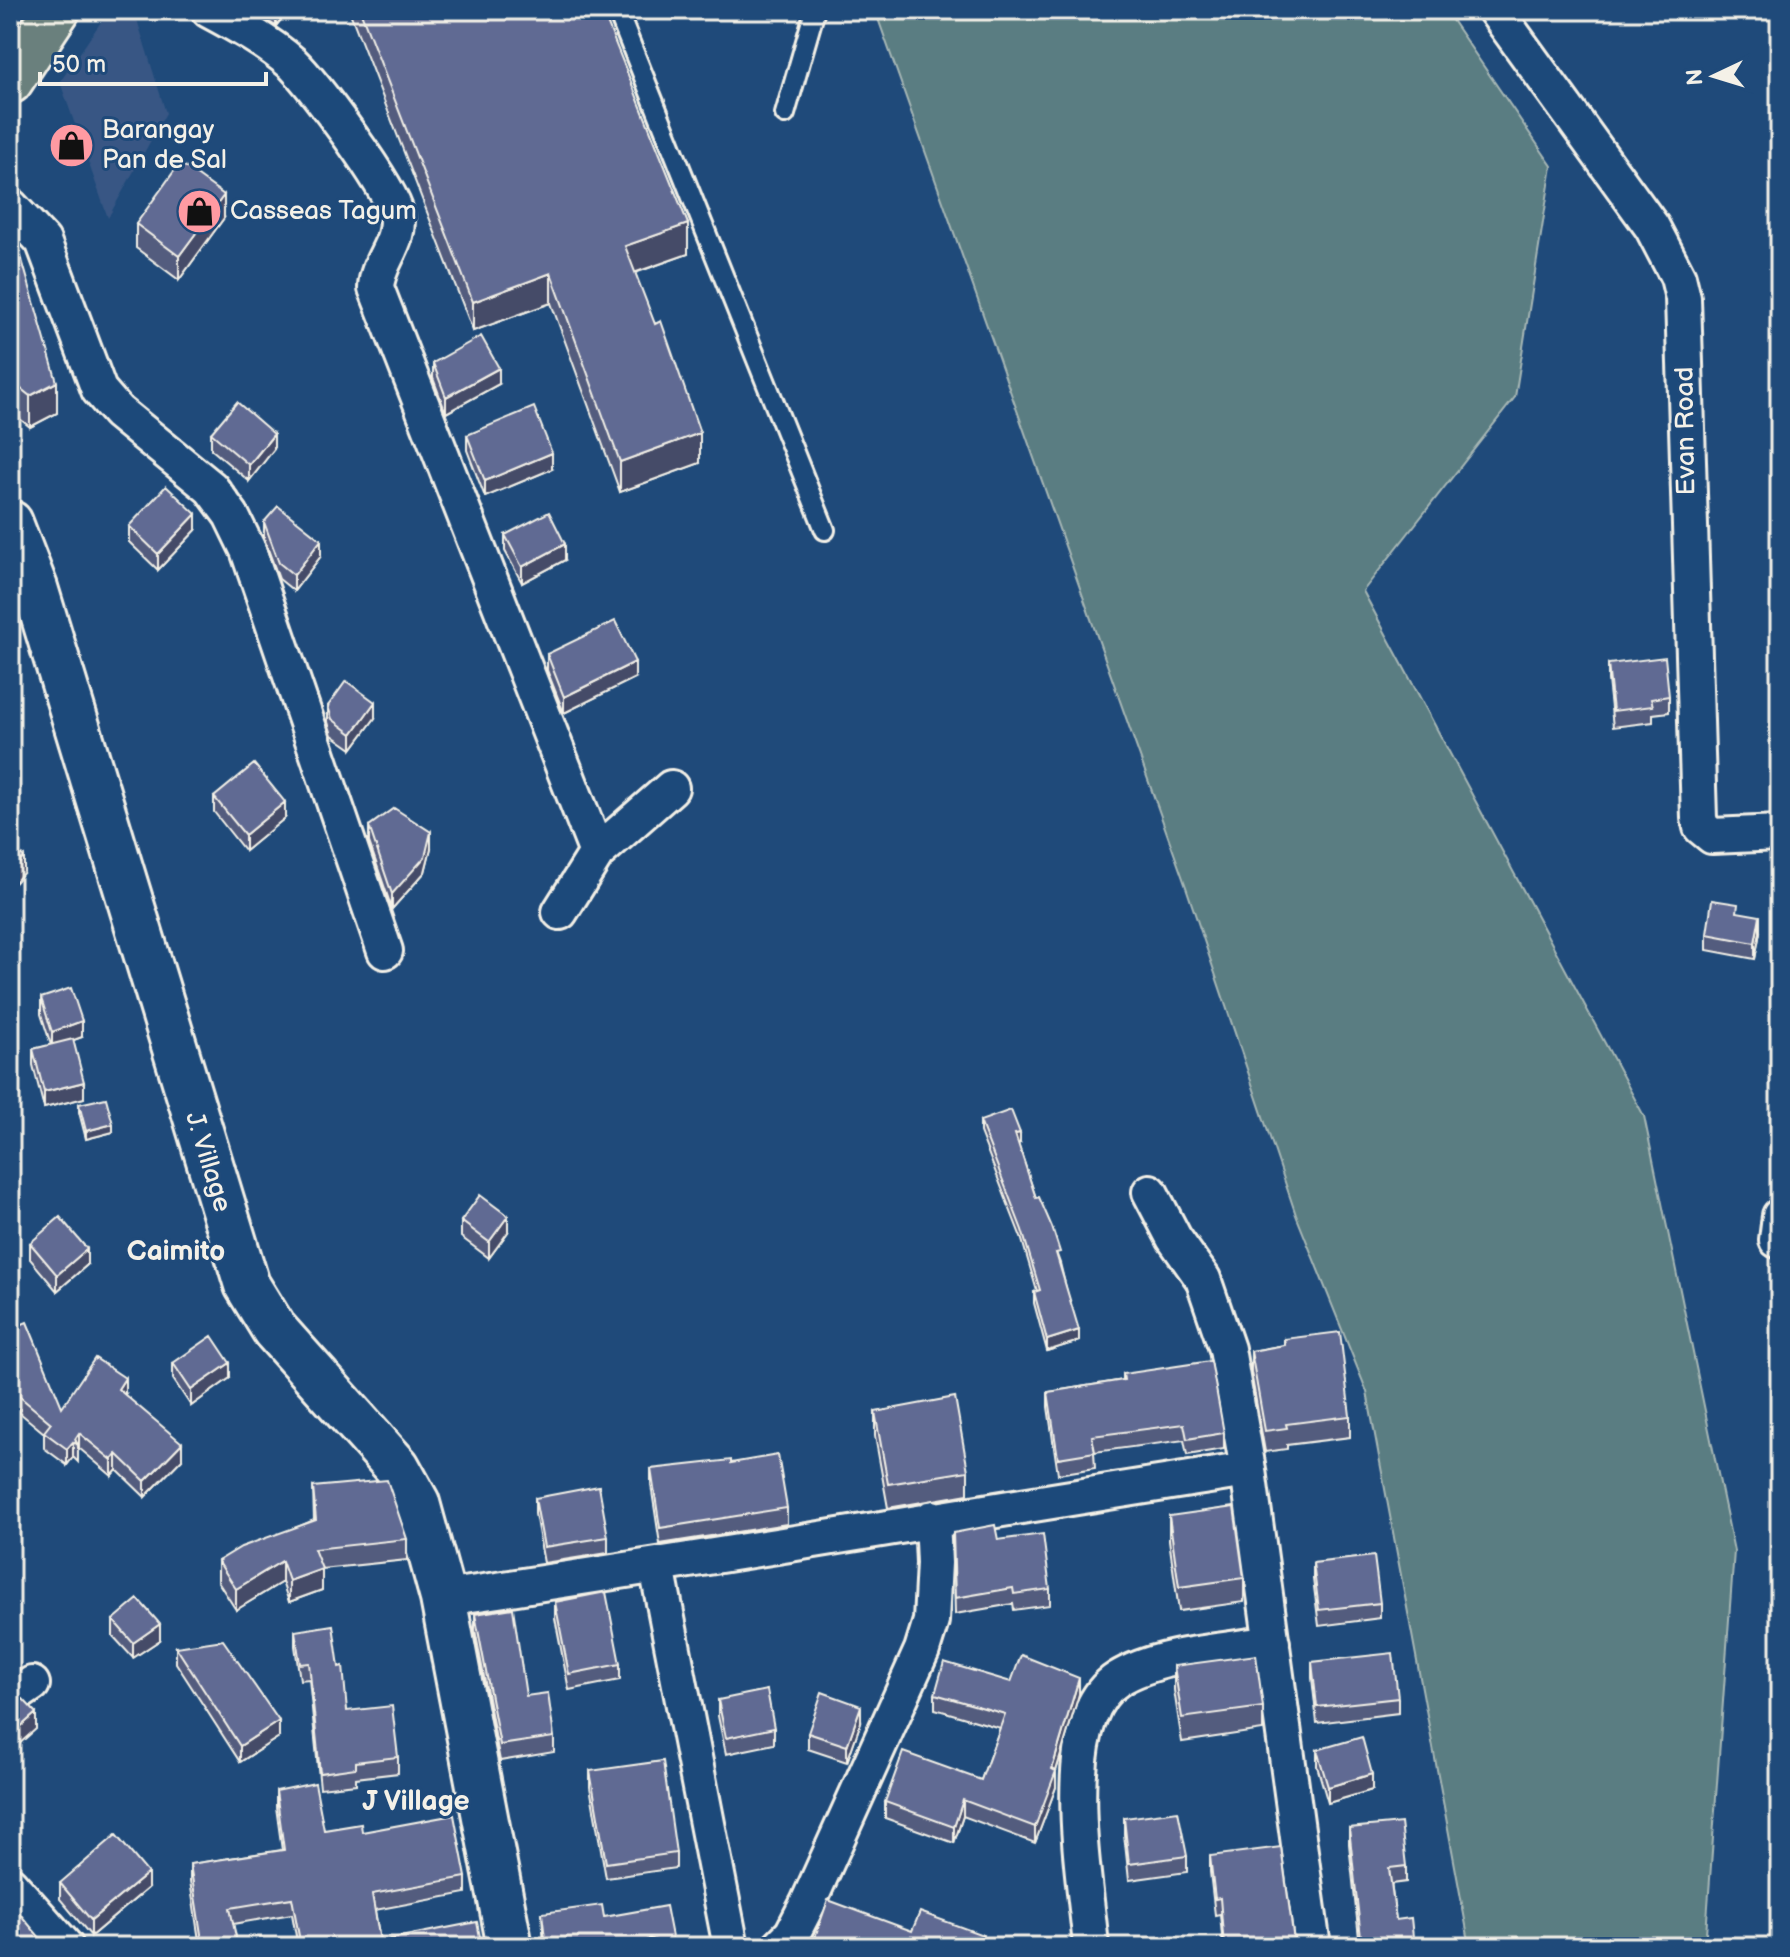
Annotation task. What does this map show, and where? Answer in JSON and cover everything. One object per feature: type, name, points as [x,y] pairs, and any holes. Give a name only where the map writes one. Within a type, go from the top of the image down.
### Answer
[{"type":"highway","points":[[10,81],[57,10]]},
{"type":"street","points":[[209,10],[292,64],[387,188],[396,214],[396,241],[377,272],[376,288],[597,853]]},
{"type":"street","name":"Evan Road","points":[[1495,10],[1652,227],[1678,277],[1683,298],[1699,818],[1701,827],[1712,836],[1780,833]]},
{"type":"street","points":[[10,206],[43,241],[99,390],[118,412],[211,488],[231,515],[253,565],[385,951]]},
{"type":"street","name":"J. Village","points":[[10,523],[35,588],[247,1285],[274,1329],[397,1467],[417,1503],[443,1598],[510,1947]]},
{"type":"street","points":[[560,912],[597,853],[671,788]]},
{"type":"street","points":[[1150,1192],[1174,1238],[1203,1279],[1218,1313],[1248,1470],[1313,1947]]},
{"type":"street","points":[[443,1598],[657,1567],[932,1518],[1248,1470]]},
{"type":"street","points":[[779,1947],[792,1934],[808,1903],[922,1650],[933,1598],[932,1518]]},
{"type":"street","points":[[657,1567],[731,1947]]},
{"type":"street","points":[[1091,1947],[1077,1778],[1080,1746],[1092,1708],[1116,1680],[1146,1666],[1272,1643]]},
{"type":"street","points":[[10,1884],[66,1947]]},
{"type":"lane","points":[[617,10],[825,530]]},
{"type":"lane","points":[[785,114],[815,10]]},
{"type":"shaded area","points":[[109,10],[134,10],[166,113],[108,218],[60,82]]},
{"type":"green space","points":[[875,10],[1445,10],[1552,166],[1515,397],[1363,591],[1644,1116],[1734,1551],[1705,1947],[1470,1947],[1367,1392],[1296,1215],[1186,887]]},
{"type":"building","points":[[360,10],[602,10],[688,224],[625,246],[655,324],[661,321],[700,433],[620,462],[551,273],[473,302]]},
{"type":"building","points":[[180,163],[224,195],[179,256],[136,224]]},
{"type":"building","points":[[10,218],[57,382],[30,396],[10,380]]},
{"type":"building","points":[[481,336],[499,368],[446,397],[433,363]]},
{"type":"building","points":[[237,402],[274,434],[249,465],[211,433]]},
{"type":"building","points":[[534,407],[552,453],[485,481],[467,435]]},
{"type":"building","points":[[166,486],[196,514],[158,554],[129,526]]},
{"type":"building","points":[[278,506],[321,540],[294,575],[279,563],[264,522]]},
{"type":"building","points":[[549,512],[565,544],[522,567],[505,535]]},
{"type":"building","points":[[615,621],[635,662],[564,697],[547,654]]},
{"type":"building","points":[[1665,657],[1669,696],[1651,699],[1653,706],[1613,711],[1608,664]]},
{"type":"building","points":[[346,681],[375,702],[352,734],[332,719],[328,706]]},
{"type":"building","points":[[254,764],[285,802],[245,835],[214,797]]},
{"type":"building","points":[[394,808],[431,832],[425,857],[392,894],[369,826]]},
{"type":"building","points":[[10,846],[24,857],[10,873]]},
{"type":"building","points":[[1712,900],[1738,904],[1737,912],[1760,916],[1755,943],[1707,934]]},
{"type":"building","points":[[71,988],[82,1021],[52,1032],[41,998]]},
{"type":"building","points":[[73,1039],[84,1082],[44,1092],[33,1049]]},
{"type":"building","points":[[106,1098],[113,1124],[86,1131],[79,1104]]},
{"type":"building","points":[[1011,1110],[1020,1133],[1015,1134],[1036,1198],[1039,1197],[1060,1252],[1056,1253],[1079,1330],[1047,1340],[1034,1292],[1040,1290],[1022,1230],[980,1121]]},
{"type":"building","points":[[480,1195],[508,1216],[489,1242],[461,1221]]},
{"type":"building","points":[[60,1217],[87,1249],[57,1275],[30,1243]]},
{"type":"building","points":[[27,1322],[62,1407],[95,1358],[125,1378],[118,1389],[182,1443],[145,1481],[117,1454],[112,1460],[79,1433],[75,1439],[78,1446],[73,1442],[67,1449],[44,1432],[51,1423],[20,1397],[10,1373],[10,1329]]},
{"type":"building","points":[[1340,1332],[1350,1416],[1286,1424],[1287,1428],[1265,1431],[1251,1351],[1285,1345],[1284,1339]]},
{"type":"building","points":[[212,1336],[230,1363],[191,1390],[173,1363]]},
{"type":"building","points":[[1211,1361],[1224,1433],[1187,1439],[1184,1424],[1092,1436],[1095,1452],[1058,1458],[1048,1392],[1124,1380],[1123,1374]]},
{"type":"building","points":[[955,1397],[968,1471],[888,1484],[875,1412]]},
{"type":"building","points":[[778,1455],[787,1508],[660,1528],[651,1469],[731,1460],[731,1463]]},
{"type":"building","points":[[387,1480],[407,1539],[314,1549],[322,1569],[289,1581],[282,1561],[236,1589],[218,1561],[241,1547],[316,1520],[313,1487]]},
{"type":"building","points":[[599,1486],[608,1537],[544,1547],[535,1498]]},
{"type":"building","points":[[1234,1507],[1244,1578],[1179,1587],[1169,1516]]},
{"type":"building","points":[[995,1525],[998,1540],[1043,1534],[1050,1589],[1014,1594],[1013,1588],[955,1598],[953,1533]]},
{"type":"building","points":[[1374,1556],[1380,1603],[1319,1610],[1313,1563]]},
{"type":"building","points":[[606,1592],[620,1664],[569,1674],[555,1602]]},
{"type":"building","points":[[138,1599],[160,1624],[133,1643],[113,1620]]},
{"type":"building","points":[[513,1608],[526,1696],[548,1693],[554,1737],[500,1745],[475,1614]]},
{"type":"building","points":[[333,1625],[339,1667],[343,1666],[347,1711],[392,1706],[398,1757],[356,1762],[356,1768],[320,1773],[309,1663],[300,1664],[295,1631]]},
{"type":"building","points":[[223,1640],[279,1721],[240,1746],[176,1647]]},
{"type":"building","points":[[1393,1653],[1398,1698],[1317,1707],[1312,1662]]},
{"type":"building","points":[[1021,1655],[1079,1678],[1052,1769],[1056,1771],[1035,1827],[963,1800],[954,1827],[885,1802],[903,1752],[981,1780],[1005,1714],[935,1694],[944,1662],[1011,1682]]},
{"type":"building","points":[[1256,1655],[1263,1707],[1182,1718],[1174,1666]]},
{"type":"building","points":[[767,1690],[774,1728],[726,1738],[718,1700]]},
{"type":"building","points":[[822,1692],[861,1706],[847,1746],[808,1733]]},
{"type":"building","points":[[23,1699],[36,1713],[10,1736],[10,1703]]},
{"type":"building","points":[[1362,1737],[1372,1774],[1328,1787],[1317,1750]]},
{"type":"building","points":[[663,1761],[676,1853],[606,1863],[590,1771]]},
{"type":"building","points":[[315,1783],[324,1830],[361,1824],[362,1832],[454,1815],[466,1877],[372,1894],[380,1941],[477,1922],[482,1947],[301,1947],[292,1898],[230,1908],[238,1947],[203,1947],[190,1864],[284,1850],[276,1791]]},
{"type":"building","points":[[1178,1811],[1187,1856],[1129,1864],[1124,1818]]},
{"type":"building","points":[[1401,1823],[1406,1866],[1389,1868],[1396,1920],[1411,1918],[1414,1947],[1362,1947],[1349,1828]]},
{"type":"building","points":[[116,1835],[148,1873],[91,1920],[60,1883]]},
{"type":"building","points":[[1281,1847],[1294,1941],[1224,1947],[1220,1898],[1215,1899],[1210,1856]]},
{"type":"building","points":[[828,1900],[912,1931],[920,1912],[983,1935],[979,1947],[832,1947],[814,1940]]},
{"type":"building","points":[[602,1905],[604,1917],[666,1906],[674,1947],[650,1938],[639,1947],[546,1947],[542,1913]]},
{"type":"building","points":[[20,1914],[46,1945],[10,1947],[10,1922]]},
{"type":"place","name":"Barangay Pan de Sal","points":[[71,145]]},
{"type":"place","name":"Casseas Tagum","points":[[199,211]]},
{"type":"district","name":"Caimito","points":[[176,1251]]},
{"type":"district","name":"J Village","points":[[416,1801]]}]
